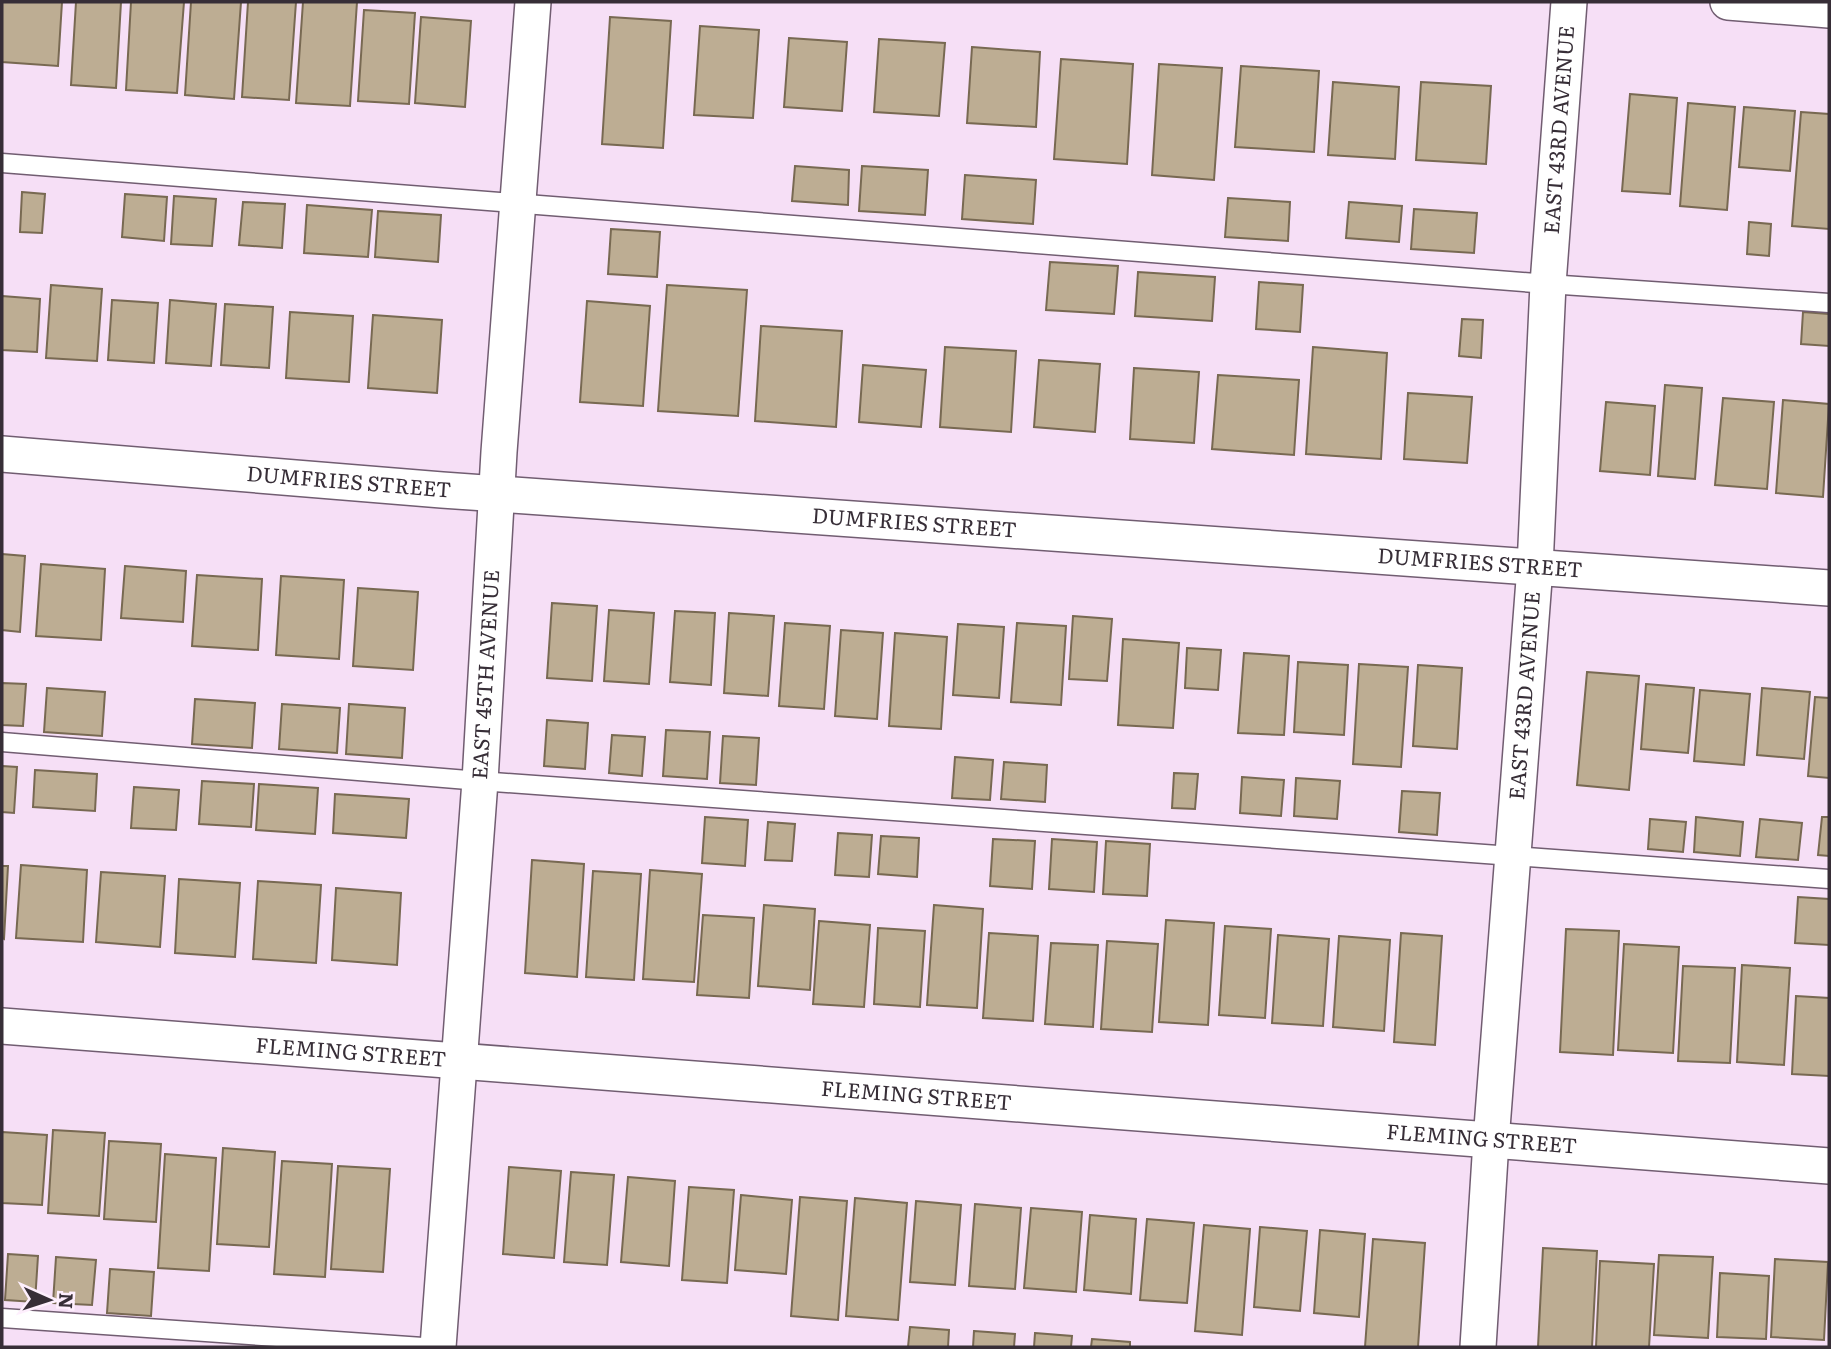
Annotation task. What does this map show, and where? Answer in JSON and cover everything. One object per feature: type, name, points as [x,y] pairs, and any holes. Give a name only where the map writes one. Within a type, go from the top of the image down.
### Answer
[{"type":"street","name":"EAST 45TH AVENUE","points":[[438,1347],[481,781],[497,493],[533,2]]},
{"type":"street","name":"EAST 43RD AVENUE","points":[[1478,1347],[1535,567],[1548,284],[1569,2]]},
{"type":"street","points":[[1728,2],[1829,10]]},
{"type":"street","name":"DUMFRIES STREET","points":[[2,454],[497,493],[1829,588]]},
{"type":"street","name":"FLEMING STREET","points":[[2,1026],[1829,1166]]},
{"type":"lane","points":[[2,163],[1548,284],[1829,303]]},
{"type":"lane","points":[[2,742],[481,781],[1829,879]]},
{"type":"lane","points":[[2,1318],[423,1347]]},
{"type":"building","points":[[2,2],[62,2],[58,66],[2,62]]},
{"type":"building","points":[[76,2],[121,2],[116,88],[71,85]]},
{"type":"building","points":[[131,2],[184,2],[177,93],[126,90]]},
{"type":"building","points":[[191,2],[241,2],[234,99],[185,95]]},
{"type":"building","points":[[248,2],[296,2],[289,100],[242,97]]},
{"type":"building","points":[[303,2],[357,2],[350,106],[296,103]]},
{"type":"building","points":[[364,10],[415,13],[409,104],[358,101]]},
{"type":"building","points":[[421,17],[471,21],[465,107],[415,103]]},
{"type":"building","points":[[610,17],[671,21],[663,148],[602,144]]},
{"type":"building","points":[[700,26],[759,30],[753,118],[694,115]]},
{"type":"building","points":[[789,38],[847,42],[842,111],[784,107]]},
{"type":"building","points":[[879,39],[945,43],[939,116],[874,112]]},
{"type":"building","points":[[972,47],[1040,52],[1036,127],[967,123]]},
{"type":"building","points":[[1061,59],[1133,64],[1127,164],[1054,159]]},
{"type":"building","points":[[1159,64],[1222,68],[1214,180],[1152,175]]},
{"type":"building","points":[[1241,66],[1319,71],[1314,152],[1235,147]]},
{"type":"building","points":[[1333,82],[1399,87],[1395,159],[1328,155]]},
{"type":"building","points":[[1421,82],[1491,86],[1486,164],[1416,160]]},
{"type":"building","points":[[1630,94],[1677,98],[1670,194],[1622,191]]},
{"type":"building","points":[[1688,103],[1735,107],[1727,210],[1680,206]]},
{"type":"building","points":[[1744,107],[1795,111],[1790,171],[1739,167]]},
{"type":"building","points":[[1801,112],[1829,114],[1829,229],[1792,226]]},
{"type":"building","points":[[795,166],[849,170],[848,205],[792,201]]},
{"type":"building","points":[[862,166],[928,170],[925,215],[859,211]]},
{"type":"building","points":[[965,175],[1036,180],[1033,224],[962,219]]},
{"type":"building","points":[[22,192],[45,194],[42,233],[20,232]]},
{"type":"building","points":[[125,194],[167,197],[164,241],[122,237]]},
{"type":"building","points":[[174,196],[216,199],[212,246],[171,244]]},
{"type":"building","points":[[1228,198],[1290,202],[1288,241],[1225,237]]},
{"type":"building","points":[[243,202],[285,204],[282,248],[239,245]]},
{"type":"building","points":[[1349,202],[1402,206],[1399,242],[1346,238]]},
{"type":"building","points":[[307,205],[372,210],[368,257],[304,253]]},
{"type":"building","points":[[1414,209],[1477,213],[1474,253],[1411,249]]},
{"type":"building","points":[[378,211],[441,215],[438,262],[375,257]]},
{"type":"building","points":[[1749,222],[1771,224],[1769,256],[1747,254]]},
{"type":"building","points":[[611,229],[660,232],[657,277],[608,274]]},
{"type":"building","points":[[1050,262],[1118,266],[1114,314],[1046,310]]},
{"type":"building","points":[[1138,272],[1215,277],[1212,321],[1135,316]]},
{"type":"building","points":[[1259,282],[1303,285],[1300,332],[1256,329]]},
{"type":"building","points":[[51,285],[102,289],[97,361],[46,358]]},
{"type":"building","points":[[667,285],[747,290],[738,416],[658,411]]},
{"type":"building","points":[[2,296],[40,299],[37,352],[2,350]]},
{"type":"building","points":[[112,300],[158,303],[154,363],[108,360]]},
{"type":"building","points":[[170,300],[216,304],[211,366],[166,363]]},
{"type":"building","points":[[587,301],[650,306],[643,406],[580,402]]},
{"type":"building","points":[[225,304],[273,307],[269,368],[221,365]]},
{"type":"building","points":[[290,312],[353,316],[349,382],[286,378]]},
{"type":"building","points":[[1803,312],[1829,314],[1829,346],[1801,344]]},
{"type":"building","points":[[373,315],[442,320],[437,393],[368,388]]},
{"type":"building","points":[[1462,319],[1483,320],[1481,358],[1459,356]]},
{"type":"building","points":[[761,326],[842,331],[836,427],[755,421]]},
{"type":"building","points":[[945,347],[1016,351],[1011,432],[940,427]]},
{"type":"building","points":[[1313,347],[1387,353],[1381,459],[1306,454]]},
{"type":"building","points":[[1039,360],[1100,364],[1095,432],[1034,427]]},
{"type":"building","points":[[863,365],[926,370],[921,427],[859,422]]},
{"type":"building","points":[[1134,368],[1199,372],[1194,443],[1130,439]]},
{"type":"building","points":[[1218,375],[1299,380],[1294,455],[1212,449]]},
{"type":"building","points":[[1665,385],[1702,388],[1695,479],[1658,476]]},
{"type":"building","points":[[1408,393],[1472,397],[1467,463],[1404,459]]},
{"type":"building","points":[[1723,398],[1774,402],[1767,489],[1715,485]]},
{"type":"building","points":[[1783,400],[1829,404],[1823,497],[1776,493]]},
{"type":"building","points":[[1606,402],[1655,406],[1650,475],[1600,471]]},
{"type":"building","points":[[2,554],[25,556],[20,632],[2,630]]},
{"type":"building","points":[[41,564],[105,569],[101,640],[36,636]]},
{"type":"building","points":[[125,566],[186,571],[183,622],[121,618]]},
{"type":"building","points":[[197,575],[262,579],[258,650],[192,646]]},
{"type":"building","points":[[281,576],[344,580],[339,659],[276,655]]},
{"type":"building","points":[[358,588],[418,592],[413,670],[353,666]]},
{"type":"building","points":[[552,603],[597,606],[592,681],[547,678]]},
{"type":"building","points":[[609,610],[654,613],[649,684],[604,681]]},
{"type":"building","points":[[675,611],[715,613],[711,685],[670,682]]},
{"type":"building","points":[[729,613],[774,616],[768,696],[724,693]]},
{"type":"building","points":[[1073,616],[1112,619],[1107,681],[1069,679]]},
{"type":"building","points":[[785,623],[830,626],[824,709],[779,706]]},
{"type":"building","points":[[1017,623],[1066,626],[1061,705],[1011,702]]},
{"type":"building","points":[[958,624],[1004,627],[999,698],[953,695]]},
{"type":"building","points":[[841,630],[883,633],[877,719],[835,716]]},
{"type":"building","points":[[895,633],[947,637],[941,729],[889,726]]},
{"type":"building","points":[[1123,639],[1179,643],[1173,728],[1118,725]]},
{"type":"building","points":[[1187,648],[1221,650],[1218,690],[1185,688]]},
{"type":"building","points":[[1244,653],[1289,656],[1284,735],[1238,733]]},
{"type":"building","points":[[1298,662],[1348,665],[1344,735],[1294,732]]},
{"type":"building","points":[[1359,664],[1408,667],[1401,767],[1353,764]]},
{"type":"building","points":[[1418,665],[1462,668],[1457,749],[1413,746]]},
{"type":"building","points":[[1587,672],[1639,676],[1629,790],[1577,785]]},
{"type":"building","points":[[2,683],[26,684],[23,726],[2,725]]},
{"type":"building","points":[[1646,684],[1694,688],[1688,753],[1641,749]]},
{"type":"building","points":[[47,688],[105,692],[102,736],[44,732]]},
{"type":"building","points":[[1762,688],[1810,692],[1804,759],[1757,755]]},
{"type":"building","points":[[1700,690],[1750,694],[1744,765],[1694,761]]},
{"type":"building","points":[[1815,697],[1829,698],[1829,778],[1808,776]]},
{"type":"building","points":[[195,699],[255,703],[252,748],[192,744]]},
{"type":"building","points":[[282,704],[340,708],[337,753],[279,749]]},
{"type":"building","points":[[349,704],[405,708],[402,758],[346,754]]},
{"type":"building","points":[[547,720],[588,723],[585,769],[544,766]]},
{"type":"building","points":[[666,730],[710,732],[707,779],[663,776]]},
{"type":"building","points":[[612,735],[645,737],[642,776],[609,773]]},
{"type":"building","points":[[723,736],[759,738],[756,785],[720,783]]},
{"type":"building","points":[[955,757],[993,760],[990,800],[952,798]]},
{"type":"building","points":[[1004,762],[1047,765],[1045,802],[1001,799]]},
{"type":"building","points":[[2,766],[17,767],[14,813],[2,812]]},
{"type":"building","points":[[35,770],[97,774],[95,811],[33,807]]},
{"type":"building","points":[[1174,773],[1198,774],[1195,809],[1172,808]]},
{"type":"building","points":[[1242,777],[1284,780],[1281,816],[1240,813]]},
{"type":"building","points":[[1296,778],[1340,781],[1337,819],[1294,816]]},
{"type":"building","points":[[202,781],[254,784],[251,827],[199,824]]},
{"type":"building","points":[[259,784],[318,788],[315,834],[256,830]]},
{"type":"building","points":[[134,787],[179,790],[176,830],[131,828]]},
{"type":"building","points":[[1402,791],[1440,793],[1437,835],[1399,832]]},
{"type":"building","points":[[335,794],[409,799],[406,838],[333,833]]},
{"type":"building","points":[[705,817],[748,820],[745,866],[702,863]]},
{"type":"building","points":[[1696,817],[1743,822],[1740,856],[1694,852]]},
{"type":"building","points":[[1822,817],[1829,817],[1829,856],[1818,855]]},
{"type":"building","points":[[1650,819],[1686,822],[1683,852],[1648,849]]},
{"type":"building","points":[[1760,819],[1802,823],[1798,860],[1756,857]]},
{"type":"building","points":[[768,822],[795,824],[792,861],[765,860]]},
{"type":"building","points":[[838,833],[872,835],[869,877],[835,875]]},
{"type":"building","points":[[881,836],[919,838],[917,877],[878,874]]},
{"type":"building","points":[[993,839],[1035,841],[1032,889],[990,886]]},
{"type":"building","points":[[1052,839],[1097,842],[1094,892],[1049,889]]},
{"type":"building","points":[[1106,841],[1150,844],[1147,896],[1103,894]]},
{"type":"building","points":[[532,860],[584,864],[577,977],[525,973]]},
{"type":"building","points":[[21,865],[87,870],[83,942],[16,938]]},
{"type":"building","points":[[2,866],[8,866],[4,939],[2,938]]},
{"type":"building","points":[[650,870],[702,874],[694,982],[643,979]]},
{"type":"building","points":[[593,871],[641,874],[634,980],[586,977]]},
{"type":"building","points":[[101,872],[165,876],[160,947],[96,942]]},
{"type":"building","points":[[179,879],[240,883],[235,957],[175,953]]},
{"type":"building","points":[[258,881],[321,885],[316,963],[253,959]]},
{"type":"building","points":[[336,888],[401,893],[397,965],[332,960]]},
{"type":"building","points":[[1798,897],[1829,899],[1829,945],[1795,943]]},
{"type":"building","points":[[764,905],[815,909],[810,990],[758,986]]},
{"type":"building","points":[[934,905],[983,909],[977,1008],[927,1005]]},
{"type":"building","points":[[703,915],[754,918],[749,998],[697,995]]},
{"type":"building","points":[[1166,920],[1214,923],[1208,1025],[1159,1022]]},
{"type":"building","points":[[819,921],[870,925],[864,1007],[813,1004]]},
{"type":"building","points":[[1225,926],[1271,929],[1265,1018],[1219,1015]]},
{"type":"building","points":[[878,928],[925,931],[920,1007],[874,1004]]},
{"type":"building","points":[[1566,929],[1619,931],[1613,1055],[1560,1052]]},
{"type":"building","points":[[989,933],[1038,936],[1033,1021],[983,1018]]},
{"type":"building","points":[[1401,933],[1442,936],[1435,1045],[1394,1042]]},
{"type":"building","points":[[1278,935],[1329,939],[1323,1026],[1272,1023]]},
{"type":"building","points":[[1339,936],[1390,940],[1384,1031],[1333,1027]]},
{"type":"building","points":[[1107,941],[1158,944],[1152,1032],[1101,1029]]},
{"type":"building","points":[[1051,943],[1098,945],[1093,1027],[1045,1024]]},
{"type":"building","points":[[1624,944],[1679,947],[1673,1053],[1618,1050]]},
{"type":"building","points":[[1742,965],[1790,968],[1784,1065],[1737,1062]]},
{"type":"building","points":[[1683,966],[1735,968],[1730,1063],[1678,1061]]},
{"type":"building","points":[[1796,996],[1829,998],[1829,1076],[1792,1074]]},
{"type":"building","points":[[53,1130],[105,1133],[99,1216],[48,1213]]},
{"type":"building","points":[[2,1132],[47,1135],[42,1205],[2,1203]]},
{"type":"building","points":[[109,1141],[161,1144],[156,1222],[104,1219]]},
{"type":"building","points":[[223,1148],[275,1152],[269,1247],[217,1244]]},
{"type":"building","points":[[165,1154],[216,1158],[209,1271],[158,1268]]},
{"type":"building","points":[[282,1161],[332,1164],[325,1277],[274,1274]]},
{"type":"building","points":[[338,1166],[390,1169],[383,1272],[331,1269]]},
{"type":"building","points":[[509,1167],[561,1171],[554,1258],[503,1254]]},
{"type":"building","points":[[571,1172],[614,1175],[607,1265],[564,1262]]},
{"type":"building","points":[[628,1177],[675,1181],[669,1266],[621,1262]]},
{"type":"building","points":[[689,1187],[734,1190],[727,1283],[682,1280]]},
{"type":"building","points":[[741,1195],[792,1200],[786,1274],[735,1270]]},
{"type":"building","points":[[800,1197],[847,1201],[838,1320],[791,1316]]},
{"type":"building","points":[[855,1198],[907,1203],[898,1320],[846,1316]]},
{"type":"building","points":[[916,1201],[961,1205],[955,1285],[910,1282]]},
{"type":"building","points":[[975,1204],[1021,1208],[1015,1289],[969,1286]]},
{"type":"building","points":[[1031,1208],[1082,1212],[1076,1292],[1024,1288]]},
{"type":"building","points":[[1090,1215],[1136,1219],[1131,1294],[1084,1290]]},
{"type":"building","points":[[1147,1219],[1194,1223],[1187,1303],[1140,1300]]},
{"type":"building","points":[[1204,1225],[1250,1229],[1242,1335],[1195,1331]]},
{"type":"building","points":[[1260,1227],[1307,1231],[1300,1311],[1254,1307]]},
{"type":"building","points":[[1320,1230],[1365,1234],[1359,1317],[1314,1313]]},
{"type":"building","points":[[1373,1239],[1425,1243],[1418,1347],[1365,1347]]},
{"type":"building","points":[[1543,1248],[1597,1251],[1592,1347],[1538,1347]]},
{"type":"building","points":[[8,1254],[38,1256],[35,1302],[5,1300]]},
{"type":"building","points":[[1659,1255],[1713,1257],[1708,1338],[1654,1335]]},
{"type":"building","points":[[56,1257],[96,1260],[92,1305],[53,1303]]},
{"type":"building","points":[[1775,1259],[1828,1262],[1824,1340],[1771,1337]]},
{"type":"building","points":[[1600,1261],[1654,1264],[1649,1347],[1596,1347]]},
{"type":"building","points":[[110,1269],[154,1272],[151,1316],[107,1313]]},
{"type":"building","points":[[1720,1273],[1769,1276],[1766,1339],[1717,1337]]},
{"type":"building","points":[[910,1327],[949,1330],[948,1347],[908,1347]]},
{"type":"building","points":[[974,1331],[1015,1334],[1014,1347],[973,1347]]},
{"type":"building","points":[[1035,1333],[1072,1336],[1071,1347],[1034,1347]]},
{"type":"building","points":[[1092,1339],[1130,1342],[1130,1347],[1091,1347]]}]
